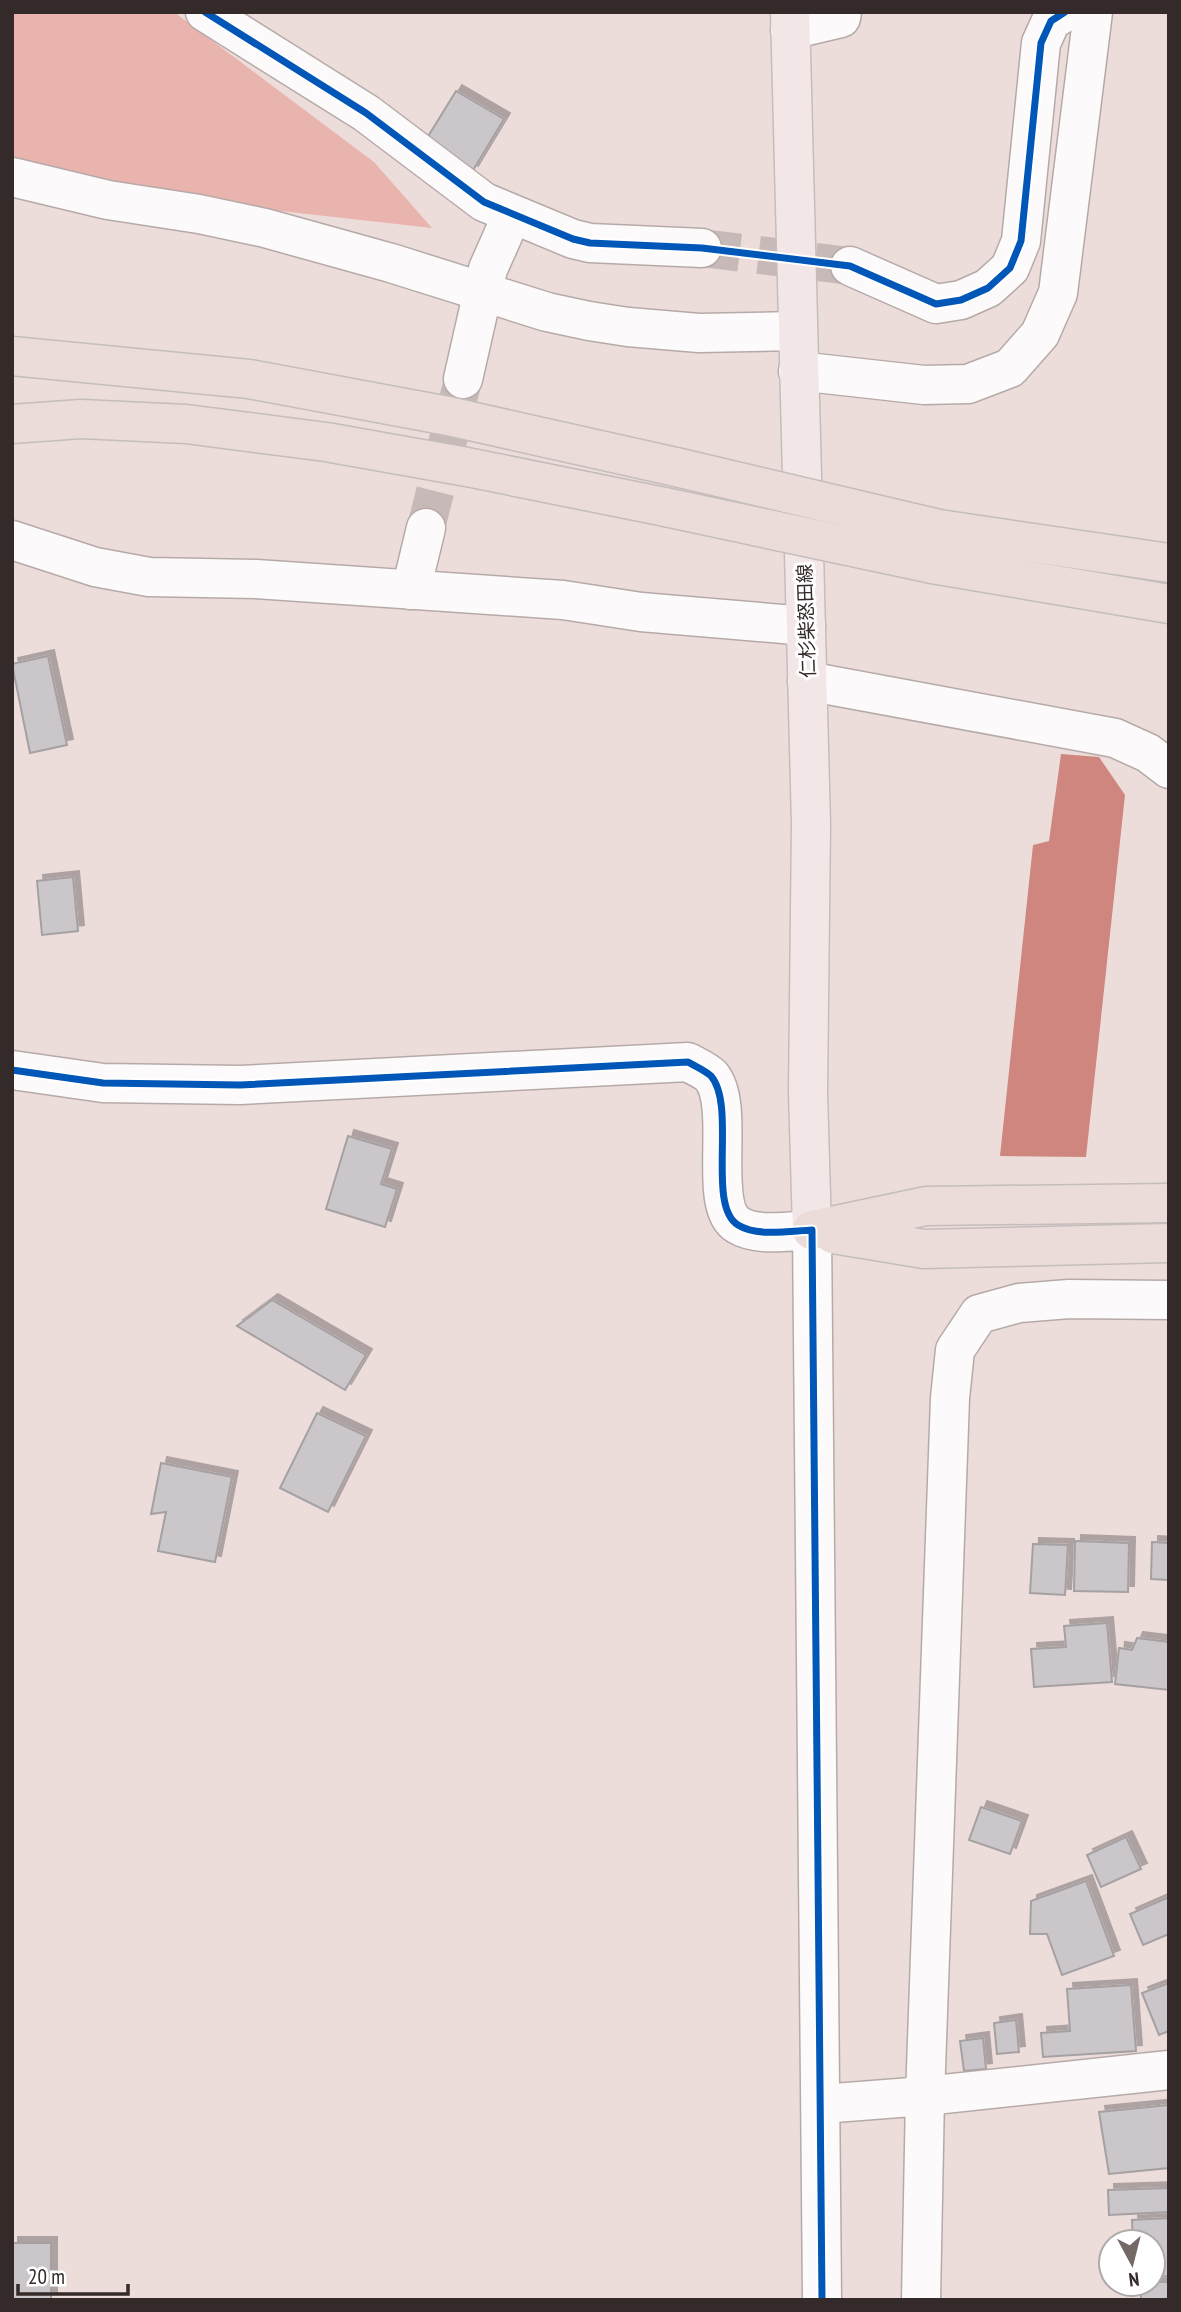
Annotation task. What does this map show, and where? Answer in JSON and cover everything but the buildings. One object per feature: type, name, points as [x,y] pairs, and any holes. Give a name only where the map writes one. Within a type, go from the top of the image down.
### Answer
[{"type":"highway","points":[[12,356],[249,379],[448,416],[676,467],[936,547],[1117,597],[1169,604]]},
{"type":"highway","points":[[12,424],[81,419],[186,424],[326,442],[665,507],[936,547],[1169,563]]},
{"type":"highway","points":[[812,1230],[926,1206],[1169,1203]]},
{"type":"highway","points":[[812,1230],[924,1249],[1169,1243]]},
{"type":"main road","name":"仁杉柴怒田線","points":[[790,21],[811,824],[808,1092],[812,1230]]},
{"type":"street","points":[[205,12],[366,113],[484,202],[590,243],[702,248]]},
{"type":"street","points":[[790,21],[841,18],[842,12]]},
{"type":"street","points":[[850,266],[936,304],[961,300],[988,288],[1010,268],[1021,241],[1041,43],[1051,21],[1065,12]]},
{"type":"street","points":[[798,371],[924,385],[968,384],[1010,368],[1040,334],[1058,293],[1093,12]]},
{"type":"street","points":[[12,177],[108,200],[199,214],[265,228],[391,263],[547,312],[628,327],[699,333],[797,331]]},
{"type":"street","points":[[463,379],[488,269],[512,215]]},
{"type":"street","points":[[411,590],[426,528]]},
{"type":"street","points":[[12,540],[95,567],[136,576],[256,579],[563,600],[642,612],[806,626]]},
{"type":"street","points":[[807,681],[1115,738],[1148,753],[1169,769]]},
{"type":"street","points":[[12,1070],[103,1083],[240,1085],[688,1062],[711,1077],[720,1098],[725,1208],[736,1225],[756,1231],[812,1230],[822,2300]]},
{"type":"street","points":[[920,2300],[950,1398],[956,1350],[979,1314],[1019,1303],[1069,1299],[1169,1300]]},
{"type":"street","points":[[821,2104],[925,2096],[1169,2070]]},
{"type":"shaded area","points":[[12,12],[174,12],[374,162],[432,228],[87,189],[12,160]]},
{"type":"shaded area","points":[[1061,754],[1099,757],[1125,795],[1086,1157],[1000,1156],[1033,845],[1049,841]]},
{"type":"tunnel","points":[[702,248],[850,266]]},
{"type":"tunnel","points":[[426,528],[462,384]]},
{"type":"cycle path","points":[[205,12],[366,113],[484,202],[573,239],[590,243],[702,248],[850,266],[936,304],[961,300],[988,288],[1010,268],[1021,241],[1041,43],[1051,21],[1065,12]]},
{"type":"cycle path","points":[[12,1070],[103,1083],[240,1085],[688,1062],[711,1076],[718,1090],[722,1109],[722,1177],[729,1214],[738,1225],[754,1231],[812,1230],[822,2300]]}]
